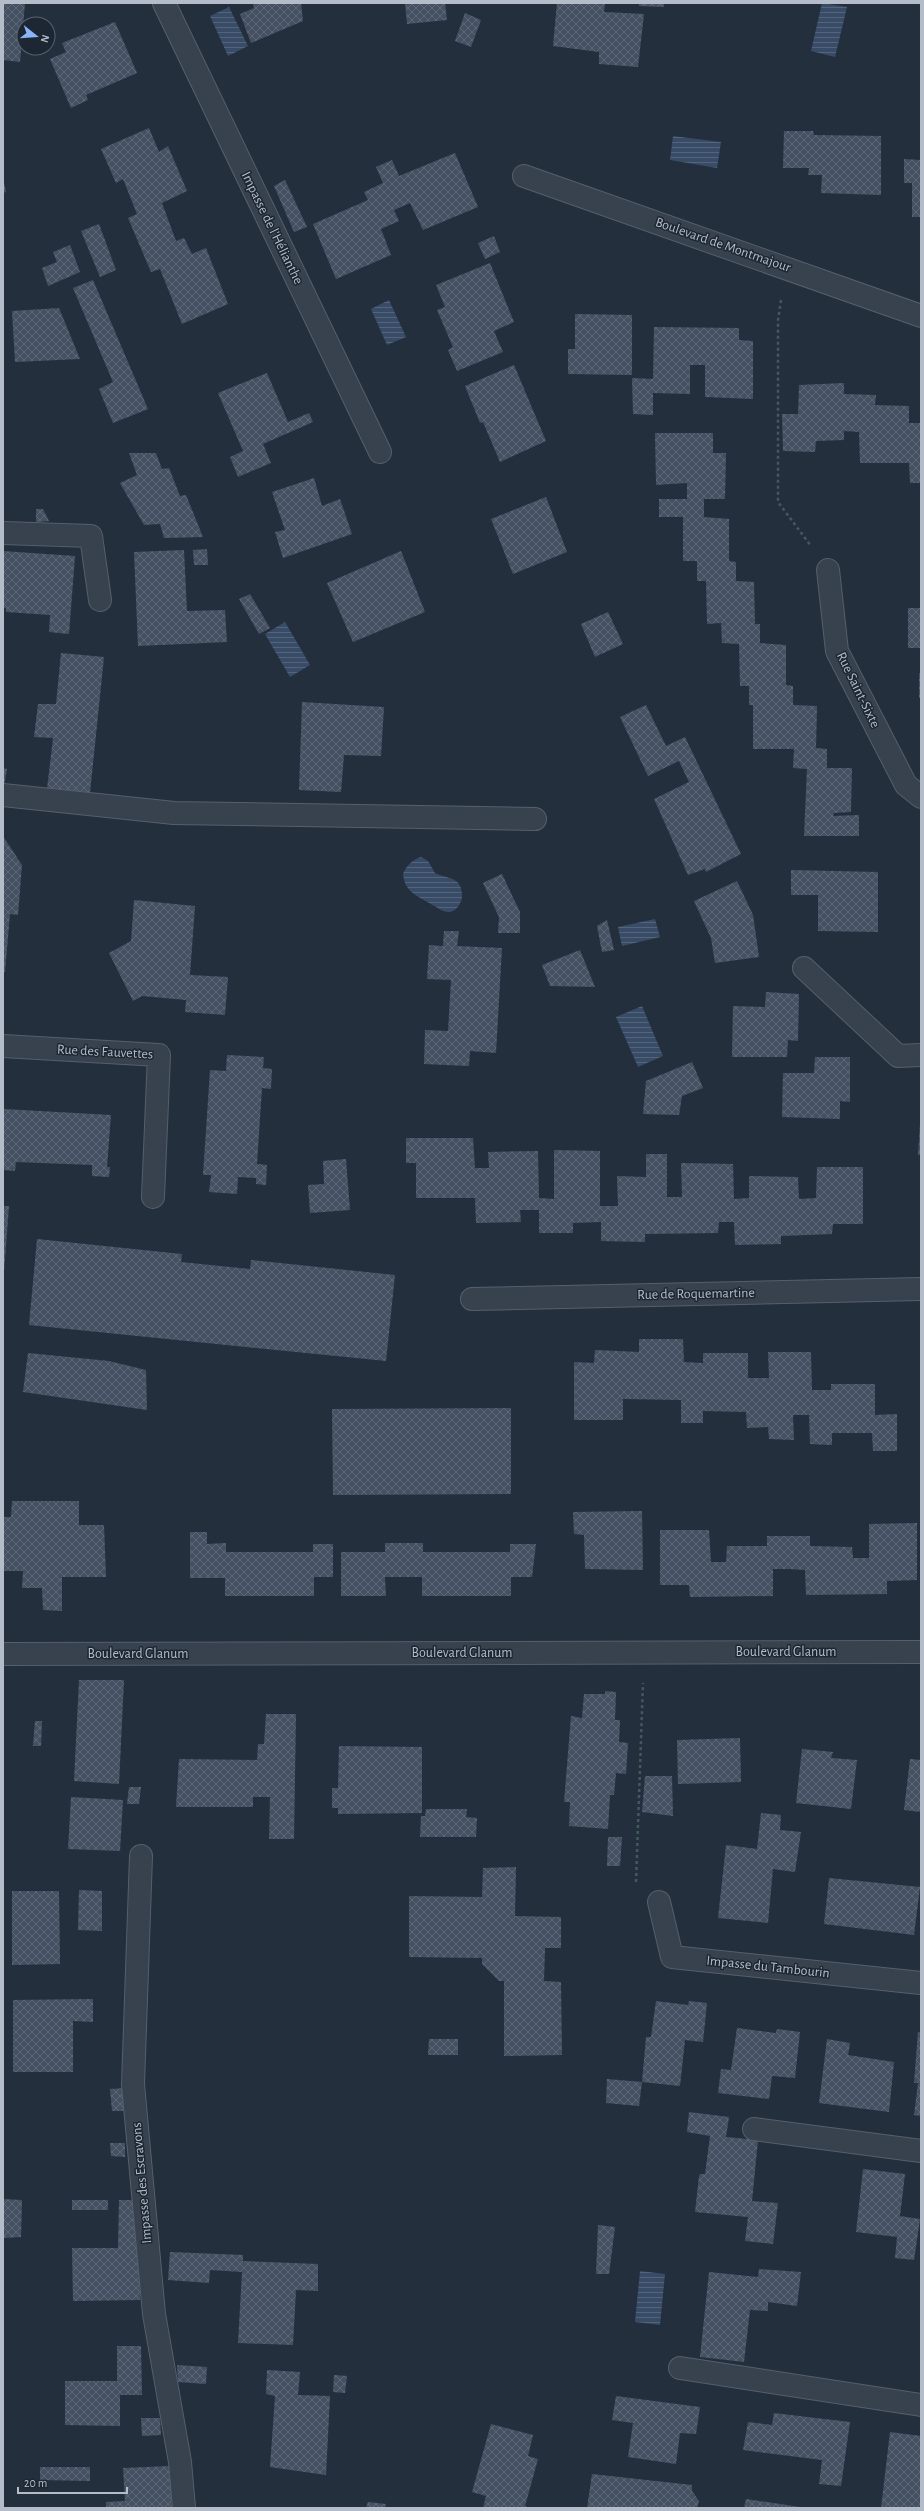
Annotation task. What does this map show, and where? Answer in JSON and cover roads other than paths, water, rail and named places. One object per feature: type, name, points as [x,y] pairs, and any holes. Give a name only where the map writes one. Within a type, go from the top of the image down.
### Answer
[{"type":"street","name":"Impasse de l'Hélianthe","points":[[164,3],[380,452]]},
{"type":"street","name":"Boulevard de Montmajour","points":[[524,176],[921,316]]},
{"type":"street","points":[[3,533],[92,536],[100,600]]},
{"type":"street","name":"Rue Saint-Sixte","points":[[828,570],[837,651],[906,785],[921,796]]},
{"type":"street","points":[[3,795],[174,813],[535,819]]},
{"type":"street","points":[[804,968],[898,1056],[921,1055]]},
{"type":"street","name":"Rue des Fauvettes","points":[[3,1046],[160,1055],[153,1197]]},
{"type":"street","name":"Rue de Roquemartine","points":[[472,1299],[921,1289]]},
{"type":"street","name":"Boulevard Glanum","points":[[3,1654],[921,1652]]},
{"type":"street","name":"Impasse des Escravons","points":[[141,1856],[133,2084],[154,2314],[180,2462],[184,2508]]},
{"type":"street","name":"Impasse du Tambourin","points":[[658,1902],[672,1957],[921,1984]]},
{"type":"street","points":[[754,2129],[921,2151]]},
{"type":"street","points":[[680,2368],[921,2405]]},
{"type":"water","points":[[822,3],[847,7],[835,57],[811,51]]},
{"type":"water","points":[[229,7],[248,46],[228,56],[210,16]]},
{"type":"water","points":[[673,136],[721,142],[717,168],[670,160]]},
{"type":"water","points":[[389,300],[406,337],[387,345],[371,309]]},
{"type":"water","points":[[285,622],[310,665],[290,677],[265,634]]},
{"type":"water","points":[[421,857],[428,861],[435,873],[454,880],[460,886],[462,899],[459,906],[455,910],[451,912],[443,911],[416,895],[406,885],[403,874],[404,871],[412,862]]},
{"type":"water","points":[[655,919],[660,937],[622,946],[618,927]]},
{"type":"water","points":[[642,1006],[663,1056],[638,1067],[616,1017]]},
{"type":"water","points":[[640,2271],[665,2274],[660,2325],[635,2322]]}]
